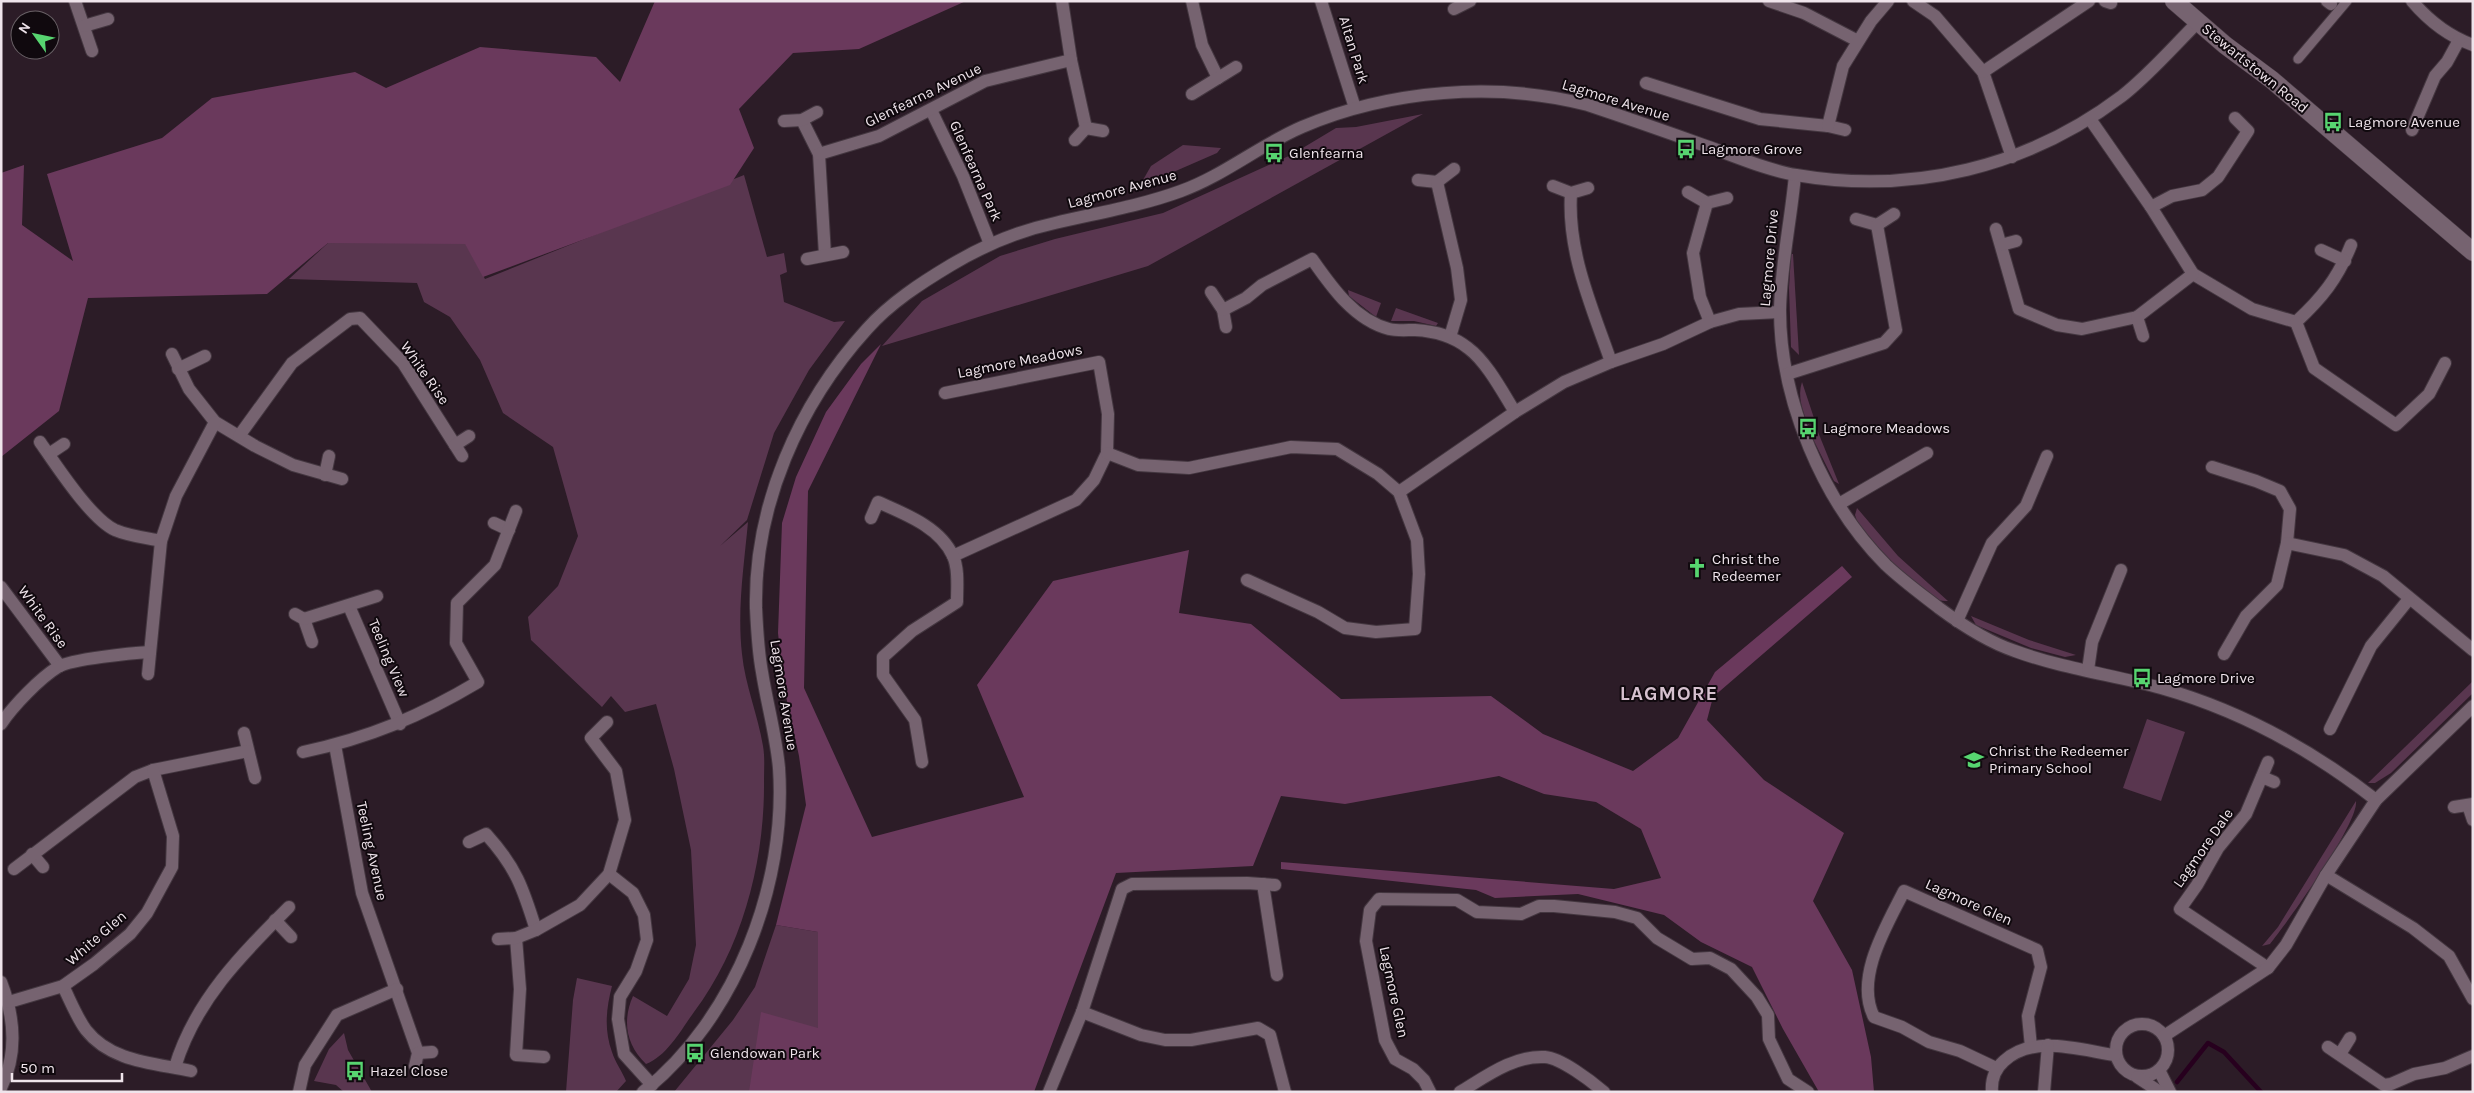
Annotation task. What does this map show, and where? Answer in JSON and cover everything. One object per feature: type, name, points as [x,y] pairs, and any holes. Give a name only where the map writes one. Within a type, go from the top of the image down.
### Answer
[{"type":"main road","name":"Stewartstown Road","points":[[2174,1],[2272,80],[2473,252]]},
{"type":"street","points":[[75,1],[92,51]]},
{"type":"street","points":[[1062,1],[1071,60],[1086,128]]},
{"type":"street","points":[[1192,1],[1202,45],[1218,78]]},
{"type":"street","name":"Altan Park","points":[[1321,1],[1355,108]]},
{"type":"street","points":[[1454,9],[1470,1]]},
{"type":"street","points":[[1769,1],[1804,13],[1858,42]]},
{"type":"street","points":[[1828,126],[1843,66],[1871,21],[1888,1]]},
{"type":"street","points":[[1913,1],[1935,16],[1982,72],[2012,157]]},
{"type":"street","points":[[1982,72],[2089,1]]},
{"type":"street","points":[[2298,59],[2333,5],[2347,1]]},
{"type":"street","points":[[2412,1],[2428,19],[2459,40],[2473,45]]},
{"type":"street","points":[[84,26],[108,19]]},
{"type":"street","name":"Lagmore Avenue","points":[[647,1088],[688,1046],[723,998],[750,943],[765,899],[775,855],[780,795],[778,764],[773,726],[761,670],[756,608],[761,535],[771,496],[794,437],[813,402],[838,365],[869,327],[910,292],[950,266],[990,244],[1052,223],[1106,212],[1183,191],[1302,127],[1355,108],[1416,96],[1452,93],[1553,97],[1588,105],[1796,175],[1864,181],[1931,178],[1986,167],[2053,139],[2090,119],[2134,85],[2198,22]]},
{"type":"street","points":[[2412,130],[2435,76],[2447,62],[2459,40]]},
{"type":"street","name":"Glenfearna Avenue","points":[[819,154],[879,136],[985,81],[1071,60]]},
{"type":"street","points":[[1192,94],[1236,66]]},
{"type":"street","points":[[1646,83],[1760,118],[1828,126],[1845,130]]},
{"type":"street","name":"Glenfearna Park","points":[[932,110],[963,176],[990,244]]},
{"type":"street","points":[[784,121],[802,120],[817,112]]},
{"type":"street","points":[[2151,207],[2172,196],[2202,190],[2218,177],[2248,131],[2235,118]]},
{"type":"street","points":[[2090,119],[2151,207],[2193,274],[2252,309],[2296,322]]},
{"type":"street","points":[[802,120],[819,154],[825,255]]},
{"type":"street","points":[[1086,128],[1103,132]]},
{"type":"street","points":[[1074,140],[1086,128]]},
{"type":"street","points":[[1418,180],[1437,182],[1454,169]]},
{"type":"street","name":"Lagmore Drive","points":[[1796,175],[1782,276],[1780,312],[1787,374],[1804,434],[1839,504],[1855,528],[1885,564],[1908,585],[1957,621],[2015,652],[2162,689],[2220,708],[2300,748],[2376,800]]},
{"type":"street","points":[[1437,182],[1457,268],[1461,300],[1450,337]]},
{"type":"street","points":[[1553,186],[1571,193],[1588,188]]},
{"type":"street","points":[[1688,192],[1707,202],[1727,198]]},
{"type":"street","points":[[1571,193],[1569,216],[1581,276],[1612,362]]},
{"type":"street","points":[[1707,202],[1693,252],[1700,297],[1710,322]]},
{"type":"street","points":[[1856,219],[1877,224],[1894,214]]},
{"type":"street","points":[[1787,374],[1884,343],[1896,330],[1877,224]]},
{"type":"street","points":[[1996,229],[2019,309],[2057,325],[2082,329],[2137,317],[2193,274]]},
{"type":"street","points":[[2001,245],[2016,241]]},
{"type":"street","points":[[2296,322],[2320,300],[2345,261],[2351,245]]},
{"type":"street","points":[[2321,250],[2345,261]]},
{"type":"street","points":[[807,259],[843,252]]},
{"type":"street","points":[[1223,310],[1246,298],[1262,285],[1312,259],[1336,293],[1369,322],[1390,329],[1424,331],[1450,337],[1470,349],[1495,380],[1515,412]]},
{"type":"street","points":[[1211,292],[1223,310],[1226,327]]},
{"type":"street","points":[[1399,492],[1515,412],[1564,382],[1663,344],[1710,322],[1739,314],[1780,312]]},
{"type":"street","points":[[2137,317],[2143,336]]},
{"type":"street","name":"White Rise","points":[[239,436],[292,363],[350,319],[360,318],[402,363],[462,456]]},
{"type":"street","points":[[2296,322],[2314,368],[2396,425],[2429,394],[2445,363]]},
{"type":"street","points":[[172,354],[189,389],[215,422],[293,465],[342,479]]},
{"type":"street","points":[[178,369],[206,356]]},
{"type":"street","name":"Lagmore Meadows","points":[[945,393],[1099,362],[1108,414],[1107,453],[1094,480],[1076,500],[953,556]]},
{"type":"street","points":[[148,674],[161,541],[176,496],[215,422]]},
{"type":"street","points":[[455,445],[469,436]]},
{"type":"street","points":[[40,442],[74,491],[105,523],[115,530],[161,541]]},
{"type":"street","points":[[49,454],[64,444]]},
{"type":"street","points":[[1107,453],[1138,465],[1189,468],[1290,447],[1338,449],[1378,474],[1399,492],[1417,540],[1419,574],[1415,629],[1376,632],[1345,628],[1318,612],[1247,580]]},
{"type":"street","points":[[1839,504],[1926,453]]},
{"type":"street","points":[[325,475],[329,456]]},
{"type":"street","points":[[1957,621],[1992,543],[2026,506],[2047,456]]},
{"type":"street","points":[[2212,467],[2280,491],[2290,509],[2287,543],[2277,585],[2246,616],[2224,654]]},
{"type":"street","points":[[871,518],[878,502],[911,517],[938,536],[953,556],[957,577],[957,602],[912,631],[883,657],[882,675],[915,720],[922,762]]},
{"type":"street","points":[[303,752],[335,745],[400,724],[436,707],[478,682],[456,643],[457,603],[495,564],[516,511]]},
{"type":"street","points":[[494,523],[509,530]]},
{"type":"street","points":[[2287,543],[2344,555],[2383,576],[2409,600],[2473,650]]},
{"type":"street","points":[[2088,670],[2092,642],[2121,570]]},
{"type":"street","name":"White Rise","points":[[1,587],[60,666]]},
{"type":"street","name":"Teeling View","points":[[312,642],[300,616],[349,606],[377,596]]},
{"type":"street","points":[[2330,729],[2371,646],[2409,600]]},
{"type":"street","name":"Teeling View","points":[[349,606],[400,724]]},
{"type":"street","name":"White Rise","points":[[1,724],[11,708],[60,666],[125,653],[150,652]]},
{"type":"street","points":[[2164,1036],[2268,968],[2286,945],[2326,875],[2376,800],[2473,706]]},
{"type":"street","points":[[498,939],[516,938],[536,930],[580,904],[609,874],[625,820],[616,771],[591,738],[607,722]]},
{"type":"street","points":[[244,733],[255,778]]},
{"type":"street","name":"Teeling Avenue","points":[[335,745],[362,893],[397,989],[416,1060],[432,1052]]},
{"type":"street","points":[[14,869],[136,777],[153,770],[248,751]]},
{"type":"street","name":"Lagmore Dale","points":[[2268,762],[2246,814],[2218,848],[2197,885],[2180,908],[2268,968]]},
{"type":"street","name":"White Glen","points":[[9,1002],[63,986],[94,964],[130,934],[147,913],[172,867],[173,836],[153,770]]},
{"type":"street","points":[[2262,778],[2274,782]]},
{"type":"street","points":[[2454,806],[2470,804],[2473,820]]},
{"type":"street","points":[[468,842],[486,834],[502,852],[521,883],[536,930]]},
{"type":"street","points":[[32,854],[43,867]]},
{"type":"street","points":[[609,874],[633,893],[644,915],[646,940],[636,971],[620,997],[618,1018],[624,1054],[647,1088]]},
{"type":"street","points":[[2326,875],[2413,928],[2450,956],[2473,999]]},
{"type":"street","points":[[1049,1092],[1082,1012],[1122,890],[1132,884],[1269,884],[1277,975]]},
{"type":"street","name":"Lagmore Glen","points":[[1996,1068],[1960,1051],[1929,1042],[1902,1027],[1874,1017],[1869,1008],[1869,970],[1879,940],[1904,891],[2037,950],[2041,967],[2028,1016],[2030,1047]]},
{"type":"street","name":"Lagmore Glen","points":[[1430,1092],[1424,1080],[1414,1069],[1395,1059],[1385,1040],[1366,941],[1370,910],[1380,899],[1457,900],[1478,912],[1521,914],[1539,906],[1554,906],[1615,912],[1637,918],[1657,938],[1692,959],[1710,958],[1731,969],[1757,997],[1768,1015],[1769,1039],[1788,1079],[1808,1092]]},
{"type":"street","points":[[175,1067],[183,1039],[216,986],[247,949],[289,907]]},
{"type":"street","points":[[275,920],[291,937]]},
{"type":"street","points":[[516,938],[520,989],[516,1055],[544,1057]]},
{"type":"street","points":[[1,982],[9,1002],[15,1036],[9,1072],[1,1088]]},
{"type":"street","name":"White Glen","points":[[63,986],[85,1029],[97,1042],[115,1053],[154,1065],[191,1071]]},
{"type":"street","points":[[299,1092],[305,1065],[337,1015],[397,989]]},
{"type":"street","points":[[1082,1012],[1141,1035],[1165,1040],[1191,1040],[1258,1028],[1270,1035],[1285,1092]]},
{"type":"street","points":[[2137,1076],[2145,1077],[2159,1070],[2164,1065],[2168,1050],[2164,1036],[2150,1025],[2132,1026],[2119,1037],[2116,1055],[2123,1069],[2160,1092]]},
{"type":"street","points":[[2340,1054],[2350,1038]]},
{"type":"street","points":[[1992,1092],[1996,1068],[2013,1053],[2030,1047],[2048,1045],[2116,1055]]},
{"type":"street","points":[[2044,1092],[2048,1045]]},
{"type":"street","points":[[2328,1046],[2384,1085],[2414,1074],[2445,1068],[2473,1056]]},
{"type":"street","points":[[1460,1092],[1498,1070],[1519,1061],[1546,1057],[1575,1070],[1600,1090]]},
{"type":"street","points":[[2159,1070],[2170,1092]]},
{"type":"shaded area","points":[[655,1],[966,1],[859,49],[793,53],[739,109],[754,148],[730,185],[483,277],[465,244],[328,243],[267,294],[88,298],[59,411],[1,457],[1,173],[24,165],[22,225],[73,261],[47,174],[162,138],[212,98],[355,72],[386,88],[480,47],[596,57],[620,82]]},
{"type":"shaded area","points":[[1423,114],[1148,266],[882,346],[922,301],[1000,256],[1055,239],[1163,213],[1291,155],[1336,128],[1356,127]]},
{"type":"shaded area","points":[[1183,145],[1221,148],[1217,153],[1139,187],[1151,166]]},
{"type":"shaded area","points":[[744,175],[767,257],[784,253],[787,272],[780,275],[784,302],[834,322],[845,321],[809,370],[774,433],[747,520],[720,546],[748,522],[740,621],[742,654],[746,677],[764,750],[763,810],[760,841],[748,902],[726,960],[711,987],[673,1042],[661,1055],[646,1064],[639,1057],[630,1041],[627,1023],[628,1014],[633,996],[667,1016],[689,979],[696,945],[691,850],[674,769],[656,704],[625,712],[611,696],[602,707],[531,640],[528,617],[558,586],[578,536],[553,447],[503,413],[480,360],[450,317],[424,302],[417,283],[289,279],[328,243],[465,243],[485,279]]},
{"type":"shaded area","points":[[1791,254],[1793,254],[1799,355],[1791,347],[1789,288]]},
{"type":"shaded area","points":[[1348,290],[1381,303],[1376,317],[1349,296]]},
{"type":"shaded area","points":[[1396,308],[1438,323],[1436,326],[1414,321],[1391,321]]},
{"type":"shaded area","points":[[881,344],[808,491],[804,688],[872,837],[1024,797],[977,685],[1053,581],[1189,550],[1179,613],[1251,624],[1341,699],[1491,696],[1543,734],[1633,771],[1678,738],[1715,672],[1842,566],[1852,577],[1713,697],[1707,720],[1764,780],[1844,833],[1813,901],[1852,970],[1871,1057],[1874,1092],[1819,1092],[1783,1029],[1752,967],[1701,942],[1664,915],[1578,894],[1495,898],[1476,890],[1281,869],[1281,862],[1614,889],[1661,878],[1641,829],[1596,802],[1544,794],[1499,776],[1345,804],[1281,796],[1253,866],[1116,873],[1034,1092],[749,1092],[761,1012],[818,1028],[818,932],[776,925],[806,805],[799,756],[784,687],[778,633],[782,523],[796,477],[826,412],[861,364]]},
{"type":"shaded area","points":[[1802,382],[1815,421],[1808,425],[1800,399]]},
{"type":"shaded area","points":[[1816,427],[1839,484],[1834,481],[1812,437],[1810,430]]},
{"type":"shaded area","points":[[1857,508],[1898,556],[1948,601],[1940,600],[1928,594],[1894,564],[1857,521],[1855,515]]},
{"type":"shaded area","points":[[1971,616],[2029,640],[2076,655],[2065,657],[2031,648],[1976,625]]},
{"type":"shaded area","points":[[2473,681],[2473,693],[2391,773],[2375,783],[2368,783]]},
{"type":"shaded area","points":[[2147,719],[2185,732],[2161,801],[2123,788]]},
{"type":"shaded area","points":[[2356,801],[2354,813],[2335,850],[2270,944],[2262,946],[2278,927]]},
{"type":"shaded area","points":[[776,925],[818,932],[818,1028],[751,1092],[674,1092],[733,1020],[755,987]]},
{"type":"shaded area","points":[[577,978],[612,986],[607,1011],[609,1044],[626,1081],[616,1092],[566,1092],[573,1000]]},
{"type":"shaded area","points":[[344,1033],[348,1050],[372,1092],[344,1092],[336,1085],[314,1081],[329,1049]]},
{"type":"waterway","points":[[2177,1082],[2208,1043],[2224,1052],[2261,1092]]},
{"type":"place","name":"Lagmore Avenue","points":[[2333,122]]},
{"type":"place","name":"Lagmore Grove","points":[[1686,149]]},
{"type":"place","name":"Glenfearna","points":[[1274,153]]},
{"type":"place","name":"Lagmore Meadows","points":[[1808,428]]},
{"type":"place","name":"Christ the Redeemer","points":[[1697,568]]},
{"type":"place","name":"Lagmore Drive","points":[[2142,678]]},
{"type":"place","name":"Christ the Redeemer Primary School","points":[[1974,760]]},
{"type":"place","name":"Glendowan Park","points":[[695,1053]]},
{"type":"place","name":"Hazel Close","points":[[355,1071]]},
{"type":"district","name":"LAGMORE","points":[[1669,693]]}]
